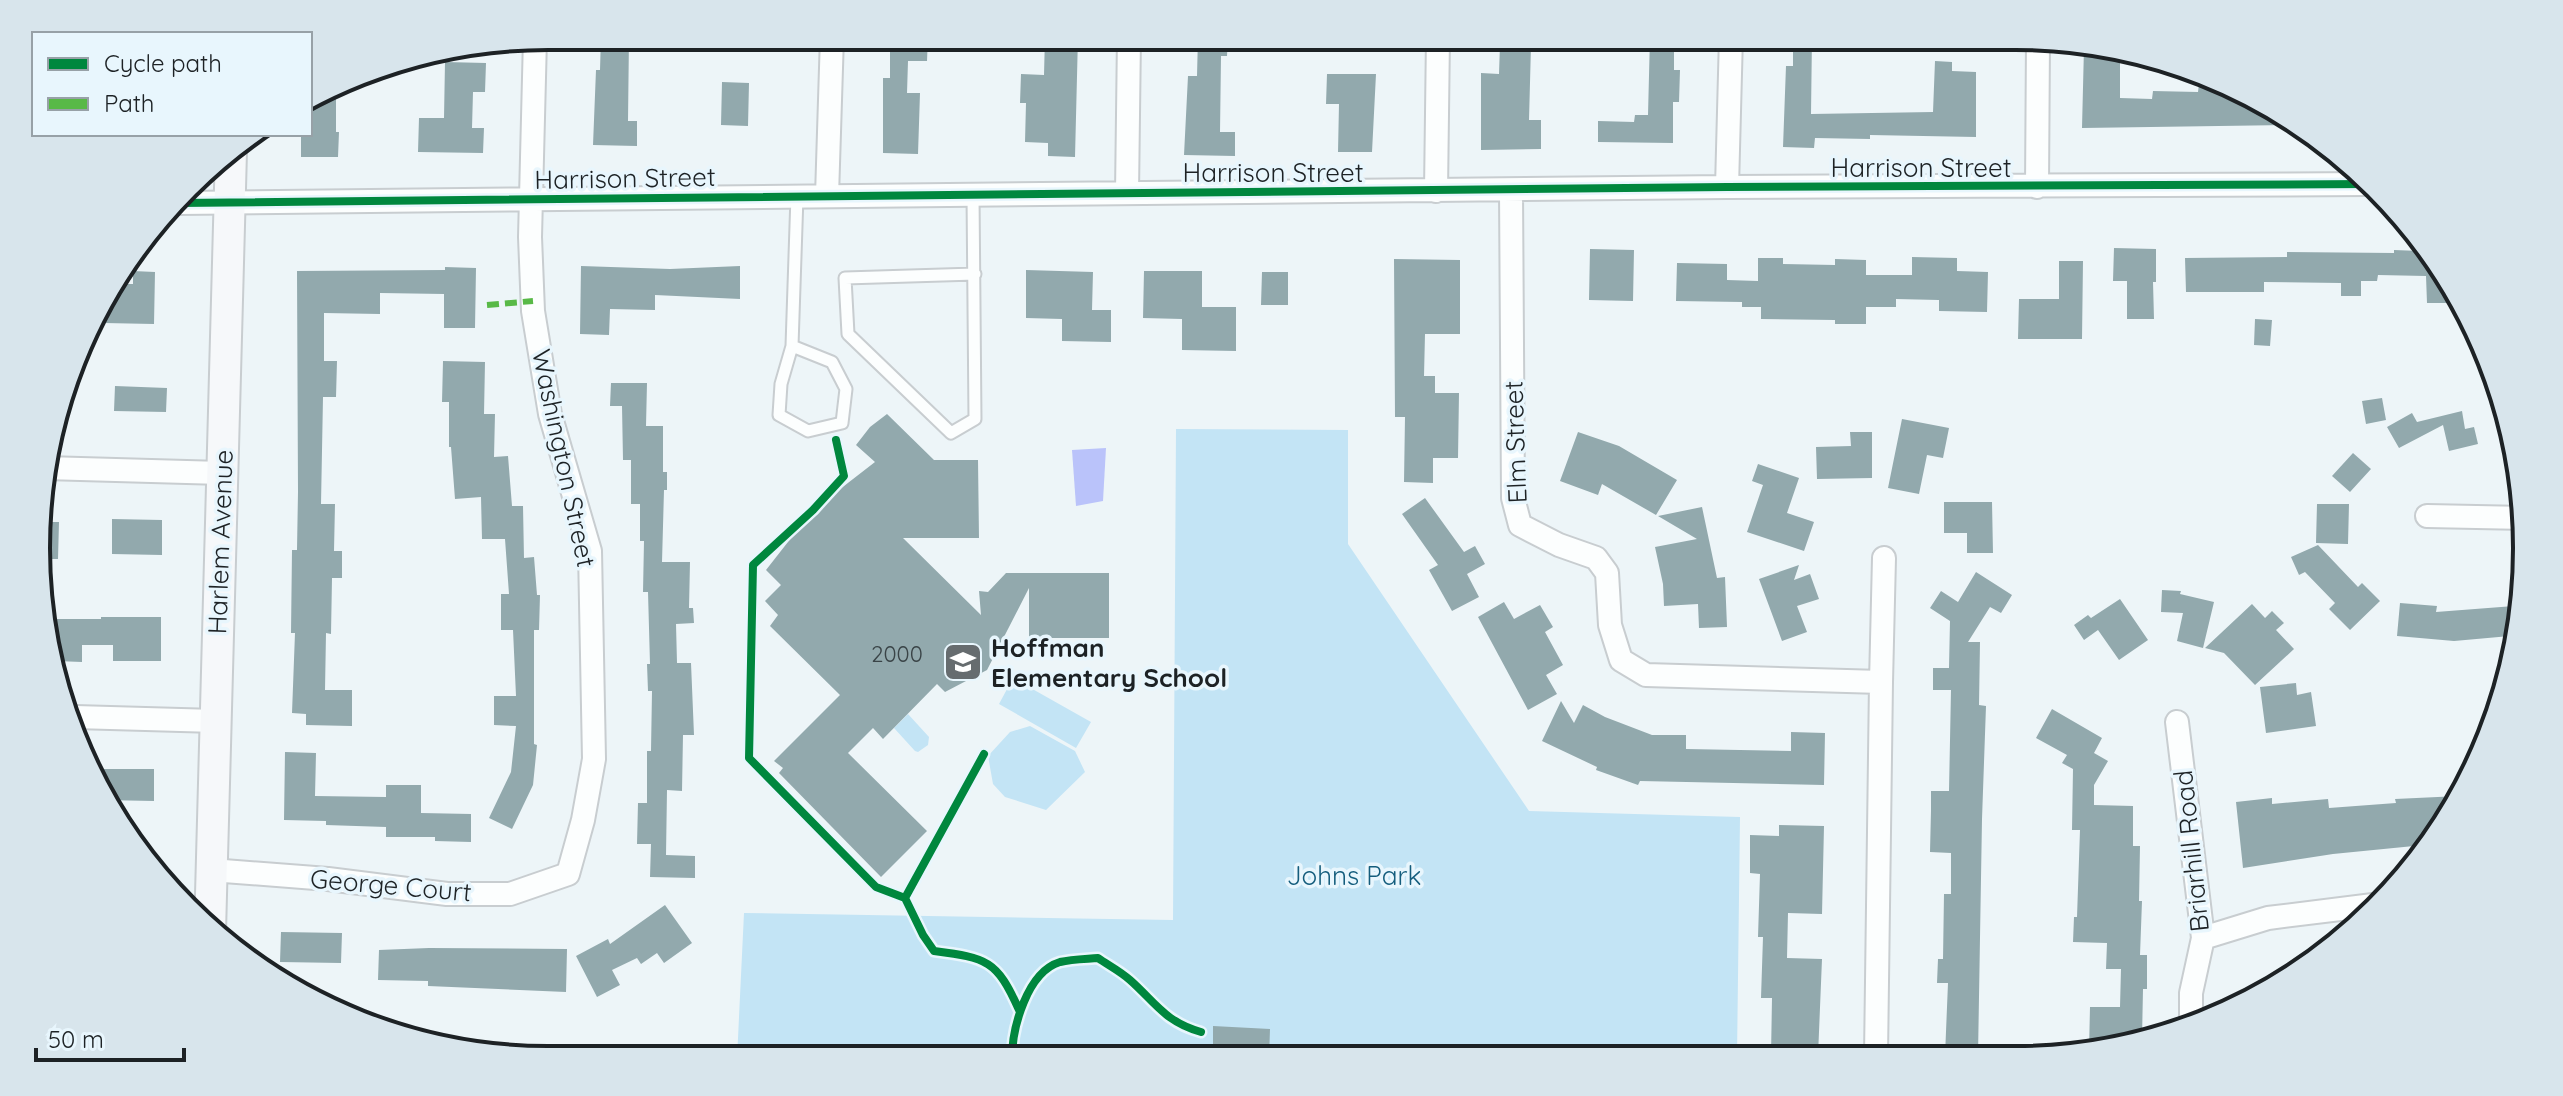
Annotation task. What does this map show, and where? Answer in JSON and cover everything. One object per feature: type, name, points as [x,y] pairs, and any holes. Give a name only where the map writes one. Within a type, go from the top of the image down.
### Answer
[{"type":"main road","name":"Harlem Avenue","points":[[210,913],[230,165]]},
{"type":"street","name":"Washington Street","points":[[535,50],[530,200],[533,311],[550,414],[590,551],[594,759],[583,820],[568,874]]},
{"type":"street","points":[[827,196],[832,50]]},
{"type":"street","points":[[1127,193],[1129,50]]},
{"type":"street","points":[[1436,191],[1438,50]]},
{"type":"street","points":[[1727,187],[1731,50]]},
{"type":"street","points":[[2037,187],[2038,51]]},
{"type":"street","name":"Harrison Street","points":[[190,203],[1727,187],[2354,184]]},
{"type":"street","name":"Elm Street","points":[[1511,191],[1513,498],[1520,525],[1559,545],[1596,558],[1607,573],[1610,625],[1621,660],[1646,675],[1881,682]]},
{"type":"street","points":[[57,468],[222,473]]},
{"type":"street","points":[[2427,516],[2512,518]]},
{"type":"street","points":[[1876,1046],[1884,558]]},
{"type":"street","points":[[80,717],[216,721]]},
{"type":"street","name":"Briarhill Road","points":[[2177,722],[2203,938],[2191,993],[2191,1014]]},
{"type":"street","name":"George Court","points":[[211,870],[328,879],[447,894],[510,894],[568,874]]},
{"type":"street","points":[[2203,938],[2268,918],[2360,907]]},
{"type":"lane","points":[[973,194],[975,274],[975,419],[951,433],[848,334],[845,278],[975,274]]},
{"type":"lane","points":[[792,346],[832,362],[846,389],[842,423],[808,431],[779,415],[781,384],[792,346],[797,196]]},
{"type":"green space","name":"Johns Park","points":[[1176,429],[1348,430],[1348,544],[1529,811],[1740,817],[1737,1046],[738,1046],[744,913],[1173,920]]},
{"type":"green space","points":[[1013,678],[1091,722],[1076,748],[999,704]]},
{"type":"green space","points":[[908,714],[929,737],[928,745],[918,752],[894,728]]},
{"type":"green space","points":[[1030,726],[1075,751],[1085,772],[1046,810],[1005,797],[993,784],[988,756],[1010,732]]},
{"type":"water","points":[[1106,448],[1103,501],[1076,506],[1072,450]]},
{"type":"building","points":[[601,50],[629,50],[628,121],[637,121],[637,146],[593,145],[596,70],[600,70]]},
{"type":"building","points":[[890,50],[927,50],[927,61],[908,61],[907,93],[920,93],[918,154],[883,153],[883,78],[890,78]]},
{"type":"building","points":[[1045,50],[1078,50],[1075,157],[1048,156],[1048,143],[1025,142],[1026,103],[1020,103],[1021,74],[1044,75]]},
{"type":"building","points":[[1198,50],[1227,50],[1227,56],[1221,56],[1220,132],[1235,132],[1235,156],[1184,155],[1188,76],[1197,76]]},
{"type":"building","points":[[1500,50],[1531,50],[1529,120],[1541,120],[1541,149],[1481,150],[1481,73],[1499,74]]},
{"type":"building","points":[[1650,50],[1674,50],[1674,70],[1680,70],[1679,102],[1673,102],[1673,143],[1598,142],[1598,121],[1634,122],[1635,115],[1648,115]]},
{"type":"building","points":[[1793,50],[1812,50],[1811,114],[1933,112],[1935,61],[1952,62],[1952,71],[1976,72],[1976,137],[1870,135],[1870,139],[1815,138],[1814,148],[1783,147],[1786,66],[1793,66]]},
{"type":"building","points":[[2084,55],[2120,62],[2120,98],[2152,99],[2153,91],[2198,92],[2199,85],[2277,125],[2082,128]]},
{"type":"building","points":[[445,62],[486,63],[485,92],[473,92],[472,128],[484,128],[483,153],[418,152],[419,118],[444,118]]},
{"type":"building","points":[[1327,74],[1376,74],[1372,152],[1338,152],[1339,104],[1326,104]]},
{"type":"building","points":[[722,82],[749,83],[748,126],[721,125]]},
{"type":"building","points":[[336,97],[338,157],[301,157],[301,136],[312,136],[312,110]]},
{"type":"building","points":[[2114,248],[2156,249],[2154,319],[2127,319],[2127,281],[2113,281]]},
{"type":"building","points":[[1590,249],[1634,250],[1633,301],[1589,300]]},
{"type":"building","points":[[2394,250],[2414,251],[2448,303],[2427,303],[2426,276],[2378,275],[2377,281],[2361,281],[2361,296],[2341,296],[2341,283],[2264,282],[2264,292],[2186,292],[2185,258],[2287,257],[2287,252],[2394,253]]},
{"type":"building","points":[[1912,257],[1957,258],[1957,271],[1988,272],[1987,312],[1939,311],[1939,300],[1896,299],[1896,307],[1866,307],[1866,324],[1835,324],[1835,320],[1761,319],[1761,307],[1742,307],[1742,302],[1676,301],[1677,263],[1727,264],[1727,280],[1758,281],[1758,258],[1783,258],[1783,264],[1835,265],[1835,259],[1866,260],[1866,275],[1912,275]]},
{"type":"building","points":[[1394,259],[1460,260],[1460,334],[1425,334],[1424,376],[1435,376],[1435,393],[1459,393],[1458,458],[1433,458],[1433,483],[1404,482],[1405,417],[1395,417]]},
{"type":"building","points":[[2059,261],[2083,261],[2082,339],[2018,339],[2019,299],[2059,299]]},
{"type":"building","points":[[581,266],[670,269],[740,266],[740,299],[655,295],[655,310],[610,309],[609,335],[580,334]]},
{"type":"building","points":[[445,267],[476,268],[475,328],[444,328],[444,294],[380,293],[380,314],[324,313],[324,361],[337,361],[336,397],[323,397],[321,504],[335,504],[334,551],[342,551],[342,578],[332,578],[331,634],[326,633],[325,690],[352,690],[352,726],[306,725],[306,714],[292,713],[295,633],[291,633],[292,550],[297,550],[298,492],[297,271],[445,270]]},
{"type":"building","points":[[1026,270],[1093,272],[1092,310],[1111,310],[1111,342],[1062,341],[1062,319],[1026,318]]},
{"type":"building","points":[[134,271],[155,272],[154,324],[104,323],[126,284],[133,284]]},
{"type":"building","points":[[1144,271],[1202,271],[1202,307],[1236,307],[1236,351],[1182,350],[1182,319],[1143,318]]},
{"type":"building","points":[[1262,272],[1288,272],[1288,305],[1261,305]]},
{"type":"building","points":[[2255,319],[2272,320],[2270,346],[2254,345]]},
{"type":"building","points":[[443,361],[485,362],[484,414],[495,414],[494,457],[508,456],[512,506],[523,506],[524,558],[534,557],[537,595],[540,595],[539,630],[534,630],[534,744],[537,745],[533,785],[512,829],[489,818],[511,772],[516,726],[494,725],[494,696],[516,696],[513,630],[501,630],[501,594],[509,594],[505,539],[482,539],[481,497],[455,499],[449,447],[449,402],[442,402]]},
{"type":"building","points":[[611,383],[647,383],[646,426],[663,426],[663,472],[667,472],[662,562],[690,562],[689,608],[693,608],[694,623],[676,624],[677,663],[691,663],[694,735],[683,735],[682,791],[667,790],[666,855],[695,856],[695,878],[650,877],[651,844],[637,844],[638,803],[647,803],[647,751],[651,751],[648,592],[643,592],[644,541],[640,541],[640,504],[631,504],[631,460],[623,460],[622,406],[610,406]]},
{"type":"building","points":[[115,386],[167,388],[166,412],[114,411]]},
{"type":"building","points":[[2382,398],[2386,420],[2366,424],[2362,401]]},
{"type":"building","points":[[2462,411],[2465,429],[2474,427],[2478,444],[2449,451],[2443,425],[2399,448],[2387,427],[2412,413],[2417,422]]},
{"type":"building","points":[[887,414],[934,460],[978,460],[979,538],[903,538],[981,615],[979,591],[988,592],[1006,573],[1109,573],[1109,638],[1029,638],[1029,588],[987,670],[945,692],[937,684],[883,739],[873,728],[848,753],[927,831],[881,877],[779,773],[783,768],[774,761],[840,695],[770,626],[778,615],[765,601],[781,585],[766,570],[813,510],[875,462],[856,445],[870,427]]},
{"type":"building","points":[[1902,419],[1949,428],[1943,458],[1927,455],[1919,494],[1888,488]]},
{"type":"building","points":[[1578,432],[1619,446],[1677,480],[1656,515],[1602,484],[1598,495],[1560,481]]},
{"type":"building","points":[[1850,432],[1872,432],[1872,478],[1817,479],[1816,447],[1851,446]]},
{"type":"building","points":[[2353,453],[2371,469],[2350,492],[2332,476]]},
{"type":"building","points":[[1758,464],[1799,478],[1787,513],[1814,522],[1804,551],[1747,532],[1763,485],[1752,481]]},
{"type":"building","points":[[1425,498],[1464,552],[1475,546],[1485,564],[1467,574],[1479,597],[1452,611],[1429,570],[1438,565],[1402,514]]},
{"type":"building","points":[[1944,502],[1992,502],[1993,553],[1967,553],[1967,533],[1944,533]]},
{"type":"building","points":[[2317,504],[2349,504],[2348,544],[2316,543]]},
{"type":"building","points":[[1702,507],[1717,578],[1725,577],[1727,627],[1699,628],[1698,604],[1664,606],[1655,547],[1697,539],[1658,516]]},
{"type":"building","points":[[112,519],[162,520],[162,555],[112,554]]},
{"type":"building","points":[[51,522],[59,522],[58,559],[50,559]]},
{"type":"building","points":[[2318,545],[2358,587],[2362,583],[2380,601],[2350,630],[2329,609],[2335,603],[2305,572],[2299,575],[2291,557]]},
{"type":"building","points":[[1799,565],[1794,580],[1810,574],[1819,599],[1797,606],[1807,632],[1782,641],[1759,579]]},
{"type":"building","points":[[1976,572],[2012,595],[2001,613],[1990,607],[1968,642],[1980,642],[1979,705],[1986,706],[1978,1046],[1945,1046],[1948,983],[1937,983],[1938,959],[1943,959],[1944,894],[1951,894],[1951,853],[1930,852],[1931,791],[1949,791],[1951,690],[1933,690],[1933,668],[1949,668],[1950,621],[1930,608],[1941,591],[1958,602]]},
{"type":"building","points":[[2162,590],[2181,591],[2180,594],[2214,602],[2203,648],[2177,641],[2183,613],[2161,612]]},
{"type":"building","points":[[2120,599],[2148,640],[2119,660],[2098,630],[2084,640],[2074,625]]},
{"type":"building","points":[[1504,602],[1514,619],[1540,605],[1553,627],[1545,632],[1563,665],[1546,675],[1557,694],[1528,710],[1478,617]]},
{"type":"building","points":[[2400,603],[2437,606],[2436,612],[2510,606],[2505,636],[2454,641],[2397,636]]},
{"type":"building","points":[[2252,604],[2265,618],[2272,611],[2284,623],[2276,630],[2294,649],[2255,685],[2224,653],[2205,648]]},
{"type":"building","points":[[161,617],[161,661],[113,661],[113,645],[82,645],[82,662],[64,661],[55,619]]},
{"type":"building","points":[[2296,683],[2297,695],[2311,692],[2316,726],[2266,733],[2260,687]]},
{"type":"building","points":[[1561,701],[1574,723],[1583,705],[1652,735],[1686,735],[1686,749],[1791,751],[1791,732],[1825,733],[1824,785],[1640,781],[1638,785],[1596,770],[1597,767],[1542,741]]},
{"type":"building","points":[[2052,709],[2102,738],[2094,753],[2108,761],[2094,785],[2094,805],[2133,806],[2133,846],[2140,846],[2140,955],[2147,955],[2142,1029],[2089,1040],[2090,1007],[2120,1007],[2121,969],[2106,969],[2107,943],[2073,942],[2074,917],[2077,917],[2080,830],[2072,830],[2073,769],[2062,763],[2067,755],[2036,738]]},
{"type":"building","points":[[285,752],[316,753],[315,796],[386,797],[386,785],[421,785],[421,813],[471,814],[471,842],[435,841],[435,837],[386,837],[386,827],[284,820]]},
{"type":"building","points":[[102,769],[154,769],[154,801],[119,800]]},
{"type":"building","points":[[2446,797],[2414,846],[2243,868],[2236,802],[2272,798],[2272,804],[2328,799],[2329,808],[2396,803],[2395,799]]},
{"type":"building","points":[[1779,825],[1824,826],[1822,914],[1788,913],[1787,958],[1822,959],[1818,1046],[1771,1046],[1772,998],[1761,998],[1763,937],[1758,937],[1760,874],[1750,873],[1750,835],[1779,836]]},
{"type":"building","points":[[665,905],[692,943],[664,963],[657,953],[641,964],[637,958],[612,970],[620,985],[597,997],[576,956],[608,939],[610,944]]},
{"type":"building","points":[[281,932],[342,933],[341,963],[280,962]]},
{"type":"building","points":[[567,949],[566,992],[428,986],[428,981],[378,980],[379,950]]},
{"type":"building","points":[[1213,1026],[1270,1029],[1269,1046],[1213,1046]]},
{"type":"marked path","points":[[487,305],[533,301]]},
{"type":"cycle path","points":[[190,203],[1727,187],[2354,184]]},
{"type":"cycle path","points":[[836,440],[844,476],[813,510],[753,565],[749,758],[876,887],[905,898],[934,951],[967,956],[988,964],[1004,981],[1019,1010]]},
{"type":"cycle path","points":[[905,898],[984,754]]},
{"type":"cycle path","points":[[1013,1046],[1018,1017],[1030,989],[1048,968],[1069,960],[1098,958],[1126,977],[1169,1017],[1201,1032]]},
{"type":"place","name":"Hoffman Elementary School","points":[[963,662]]}]
